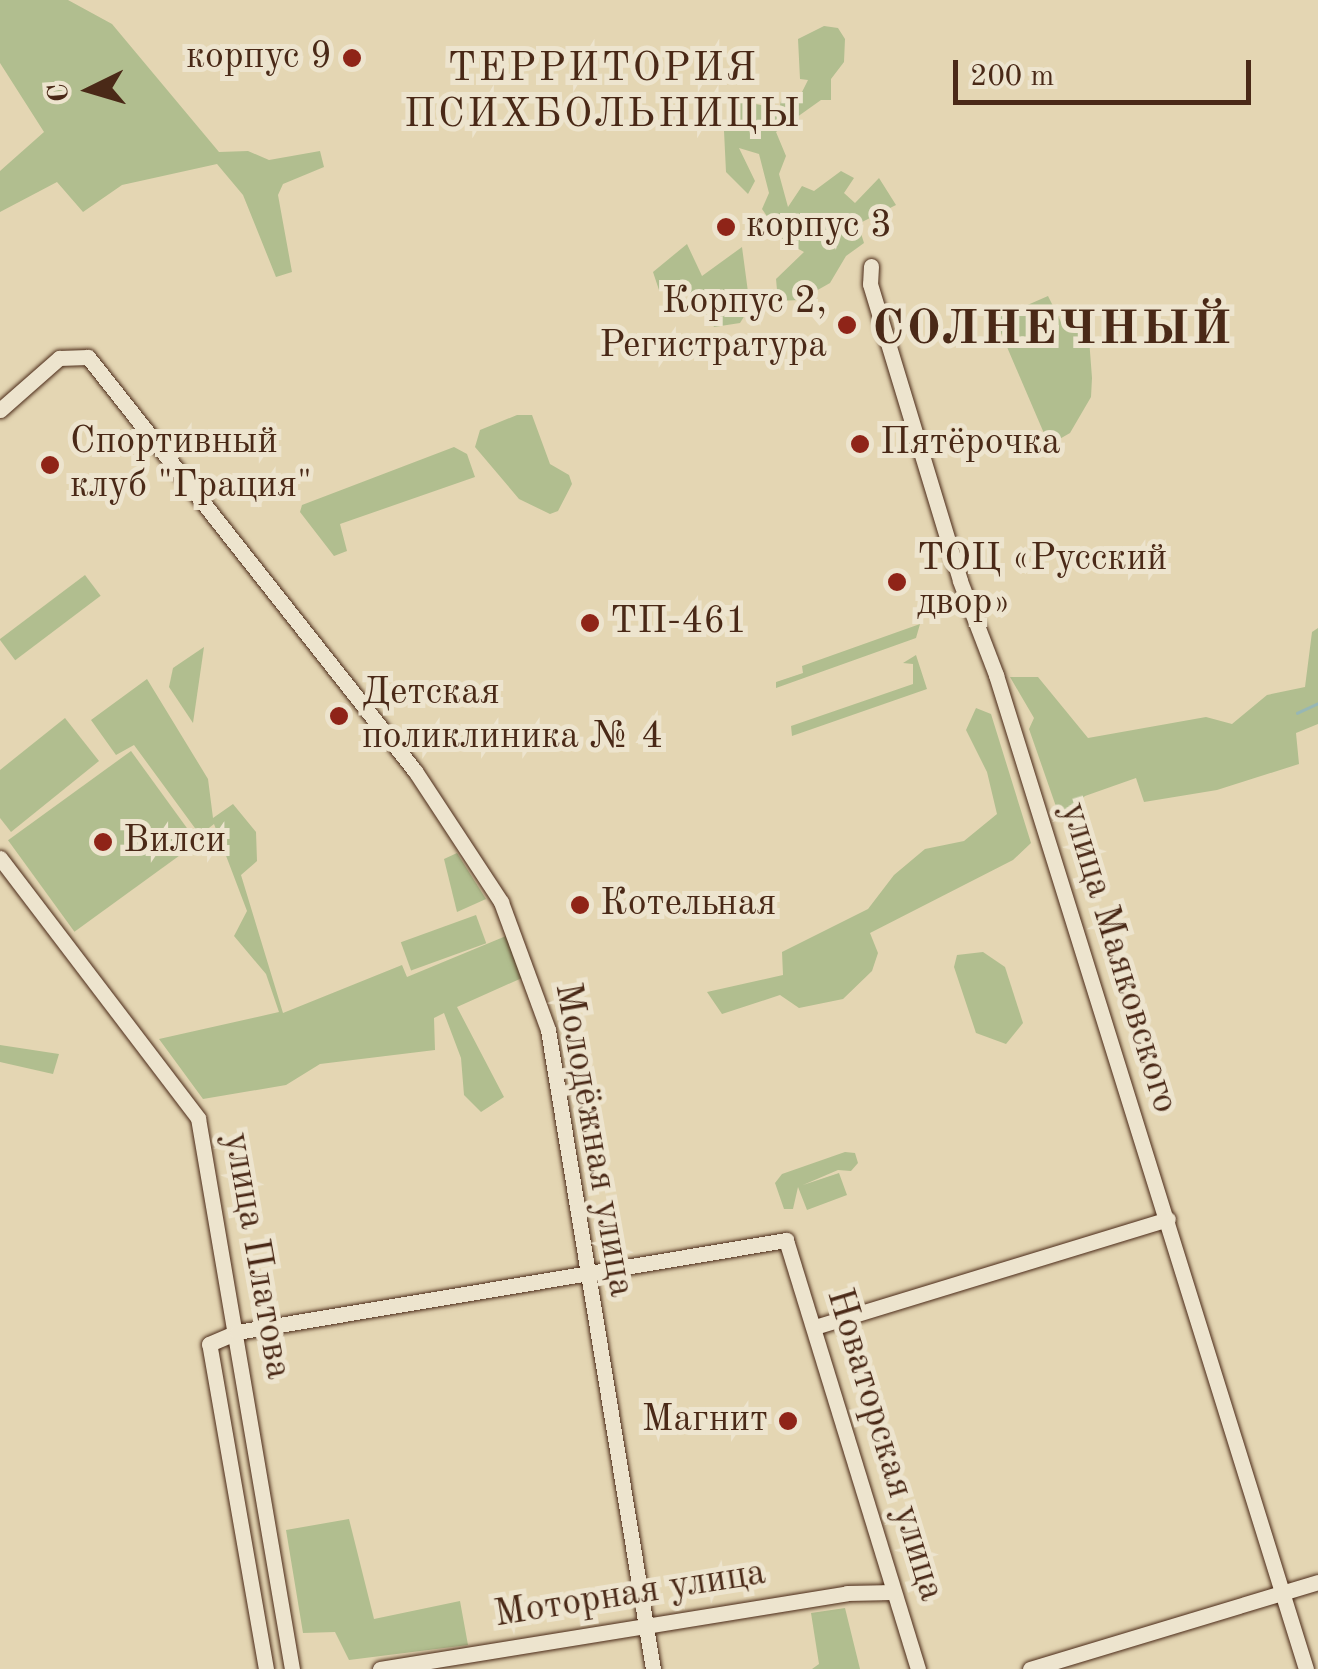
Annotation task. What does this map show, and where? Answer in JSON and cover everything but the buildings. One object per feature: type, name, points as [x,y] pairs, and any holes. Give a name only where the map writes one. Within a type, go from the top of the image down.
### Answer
[{"type":"street","name":"улица Маяковского","points":[[871,266],[870,284],[945,534],[996,675],[1306,1669]]},
{"type":"street","name":"Молодёжная улица","points":[[0,410],[52,362],[74,354],[88,357],[407,760],[502,902],[548,1030],[652,1669]]},
{"type":"street","name":"улица Платова","points":[[0,858],[198,1118],[292,1669]]},
{"type":"street","points":[[815,1327],[1168,1219]]},
{"type":"street","name":"Новаторская улица","points":[[585,1272],[786,1240],[918,1669]]},
{"type":"street","points":[[237,1332],[585,1272]]},
{"type":"street","name":"улица Платова","points":[[237,1332],[209,1344],[266,1669]]},
{"type":"street","points":[[1030,1669],[1318,1582]]},
{"type":"street","name":"Моторная улица","points":[[380,1669],[847,1593],[892,1592]]},
{"type":"green space","points":[[0,0],[68,0],[112,24],[219,152],[248,151],[269,160],[320,151],[324,167],[283,184],[278,195],[292,272],[276,277],[243,195],[217,164],[122,185],[83,212],[57,182],[0,212],[0,171],[44,132],[0,63]]},
{"type":"green space","points":[[824,26],[838,28],[845,39],[844,62],[831,79],[831,100],[821,100],[776,132],[786,156],[779,174],[788,207],[802,186],[814,191],[841,171],[854,178],[844,193],[855,203],[879,178],[896,205],[858,224],[864,243],[846,256],[830,283],[800,300],[778,301],[776,279],[804,252],[784,241],[762,209],[769,193],[759,154],[739,148],[755,181],[748,194],[726,172],[724,131],[737,100],[779,109],[783,93],[802,92],[808,80],[800,79],[798,39]]},
{"type":"green space","points":[[687,244],[702,276],[742,247],[750,307],[740,323],[714,327],[703,301],[673,283],[659,290],[653,272]]},
{"type":"green space","points":[[1048,296],[1065,330],[1088,325],[1092,378],[1091,397],[1070,433],[1049,445],[995,319]]},
{"type":"green space","points":[[517,415],[532,415],[550,464],[569,475],[572,484],[558,511],[550,514],[519,499],[475,447],[480,430]]},
{"type":"green space","points":[[454,447],[467,454],[475,477],[340,524],[347,551],[334,556],[300,512],[302,505]]},
{"type":"green space","points":[[85,575],[101,596],[15,660],[0,639]]},
{"type":"green space","points":[[920,624],[916,638],[776,688],[776,682],[803,673],[802,666]]},
{"type":"green space","points":[[1318,628],[1318,724],[1296,733],[1299,764],[1217,790],[1144,802],[1136,778],[1085,796],[1060,818],[1029,729],[1034,718],[1010,677],[1038,677],[1088,738],[1206,717],[1232,724],[1267,695],[1305,687],[1312,632]]},
{"type":"green space","points":[[204,647],[193,723],[169,687],[173,668]]},
{"type":"green space","points":[[916,655],[927,689],[792,736],[791,726],[913,684],[913,664],[903,663]]},
{"type":"green space","points":[[147,679],[208,779],[213,818],[233,804],[256,832],[257,861],[241,875],[283,1013],[402,965],[407,977],[506,936],[522,978],[457,1007],[504,1097],[481,1112],[464,1095],[461,1058],[444,1013],[434,1018],[435,1050],[320,1064],[286,1085],[203,1099],[159,1039],[279,1012],[266,974],[234,936],[247,911],[214,824],[200,835],[134,745],[116,755],[91,720]]},
{"type":"green space","points":[[976,708],[991,714],[1031,843],[1013,860],[870,933],[878,953],[872,971],[843,999],[799,1008],[780,995],[722,1014],[707,992],[783,975],[782,952],[868,909],[894,875],[925,849],[964,841],[997,814],[987,772],[966,730]]},
{"type":"green space","points":[[65,718],[99,761],[11,832],[0,818],[0,770]]},
{"type":"green space","name":"Вилси","points":[[131,751],[197,842],[74,932],[8,840]]},
{"type":"green space","points":[[457,853],[486,899],[457,912],[444,859]]},
{"type":"green space","points":[[476,915],[486,943],[411,971],[401,942]]},
{"type":"green space","points":[[983,952],[1005,967],[1023,1023],[1006,1044],[976,1033],[954,967],[957,955]]},
{"type":"green space","points":[[0,1045],[59,1054],[53,1074],[0,1062]]},
{"type":"green space","points":[[845,1152],[855,1153],[858,1163],[851,1171],[838,1170],[803,1185],[839,1173],[847,1195],[807,1210],[798,1187],[793,1209],[784,1209],[775,1183],[782,1174]]},
{"type":"green space","points":[[349,1519],[374,1619],[460,1601],[468,1645],[349,1660],[335,1632],[303,1633],[286,1530]]},
{"type":"green space","points":[[845,1608],[860,1669],[812,1669],[819,1664],[811,1613]]},
{"type":"waterway","points":[[1297,713],[1318,703]]},
{"type":"place","name":"корпус 9","points":[[352,58]]},
{"type":"place","name":"корпус 3","points":[[726,227]]},
{"type":"place","name":"Корпус 2, Регистратура","points":[[847,325]]},
{"type":"place","name":"Пятёрочка","points":[[860,444]]},
{"type":"place","name":"Спортивный клуб \"Грация\"","points":[[50,465]]},
{"type":"place","name":"ТОЦ «Русский двор»","points":[[897,582]]},
{"type":"place","name":"ТП-461","points":[[590,623]]},
{"type":"place","name":"Детская поликлиника № 4","points":[[339,716]]},
{"type":"place","name":"Вилси","points":[[103,842]]},
{"type":"place","name":"Котельная","points":[[580,905]]},
{"type":"place","name":"Магнит","points":[[788,1421]]},
{"type":"district","name":"ТЕРРИТОРИЯ ПСИХБОЛЬНИЦЫ","points":[[603,93]]},
{"type":"district","name":"СОЛНЕЧНЫЙ","points":[[1053,331]]}]
